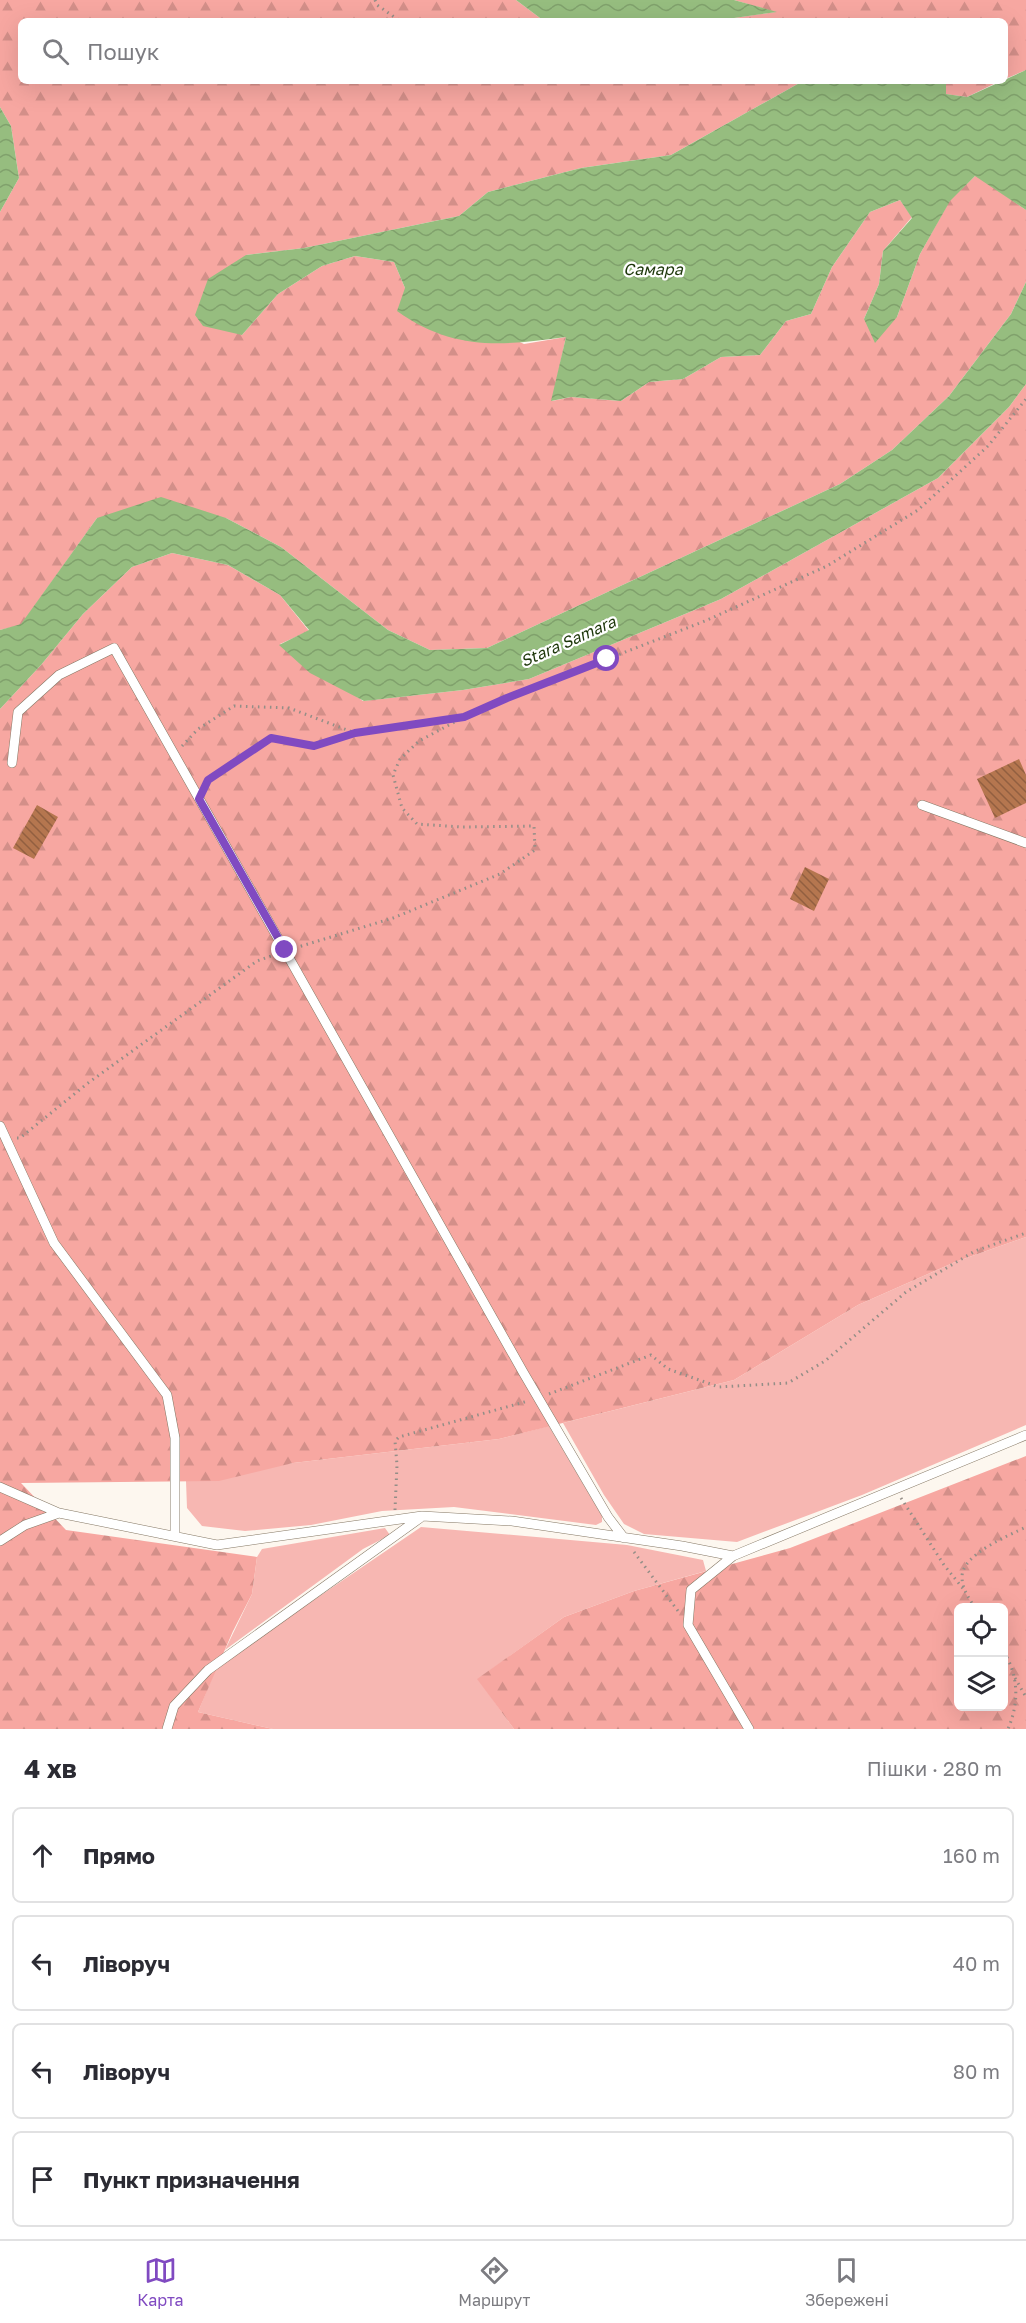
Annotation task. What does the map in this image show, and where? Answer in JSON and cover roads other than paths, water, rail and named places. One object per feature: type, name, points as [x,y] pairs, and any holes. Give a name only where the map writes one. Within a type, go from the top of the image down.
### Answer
[{"type":"lane","points":[[12,763],[18,712],[59,675],[114,648],[538,1398],[608,1517],[624,1538]]},
{"type":"lane","points":[[922,805],[1026,843]]},
{"type":"lane","points":[[0,1126],[8,1138],[54,1243],[167,1395],[175,1438],[175,1536]]},
{"type":"lane","points":[[749,1729],[688,1625],[691,1590],[733,1556],[1026,1435]]},
{"type":"lane","points":[[0,1487],[59,1513],[218,1545],[422,1516],[512,1521],[682,1546],[733,1556]]},
{"type":"lane","points":[[0,1540],[25,1525],[59,1513]]},
{"type":"lane","points":[[166,1729],[174,1706],[208,1670],[422,1516]]},
{"type":"water","points":[[516,0],[734,0],[777,12],[734,18],[540,18]]},
{"type":"water","name":"Самара","points":[[1026,70],[1026,210],[975,176],[950,201],[920,254],[897,317],[875,343],[864,319],[879,284],[883,251],[912,218],[900,200],[870,212],[832,267],[811,314],[786,321],[760,355],[721,357],[683,379],[649,382],[621,401],[571,397],[551,401],[566,337],[520,342],[478,342],[438,333],[418,324],[397,311],[405,288],[394,262],[355,256],[322,266],[278,294],[242,335],[203,326],[195,315],[208,279],[246,255],[304,248],[459,216],[488,192],[581,168],[671,155],[798,84],[946,84],[946,94],[967,97],[995,84],[1008,84],[1008,78]]},
{"type":"water","points":[[0,107],[11,126],[19,178],[0,212]]},
{"type":"water","name":"Stara Samara","points":[[1026,282],[1026,384],[1009,407],[938,478],[721,599],[529,679],[463,690],[364,701],[310,673],[279,645],[309,630],[280,595],[228,565],[172,553],[132,567],[83,614],[41,665],[0,709],[0,630],[21,624],[97,518],[161,497],[226,518],[281,547],[388,630],[430,650],[487,648],[840,484],[892,450],[949,396],[1011,314]]}]
